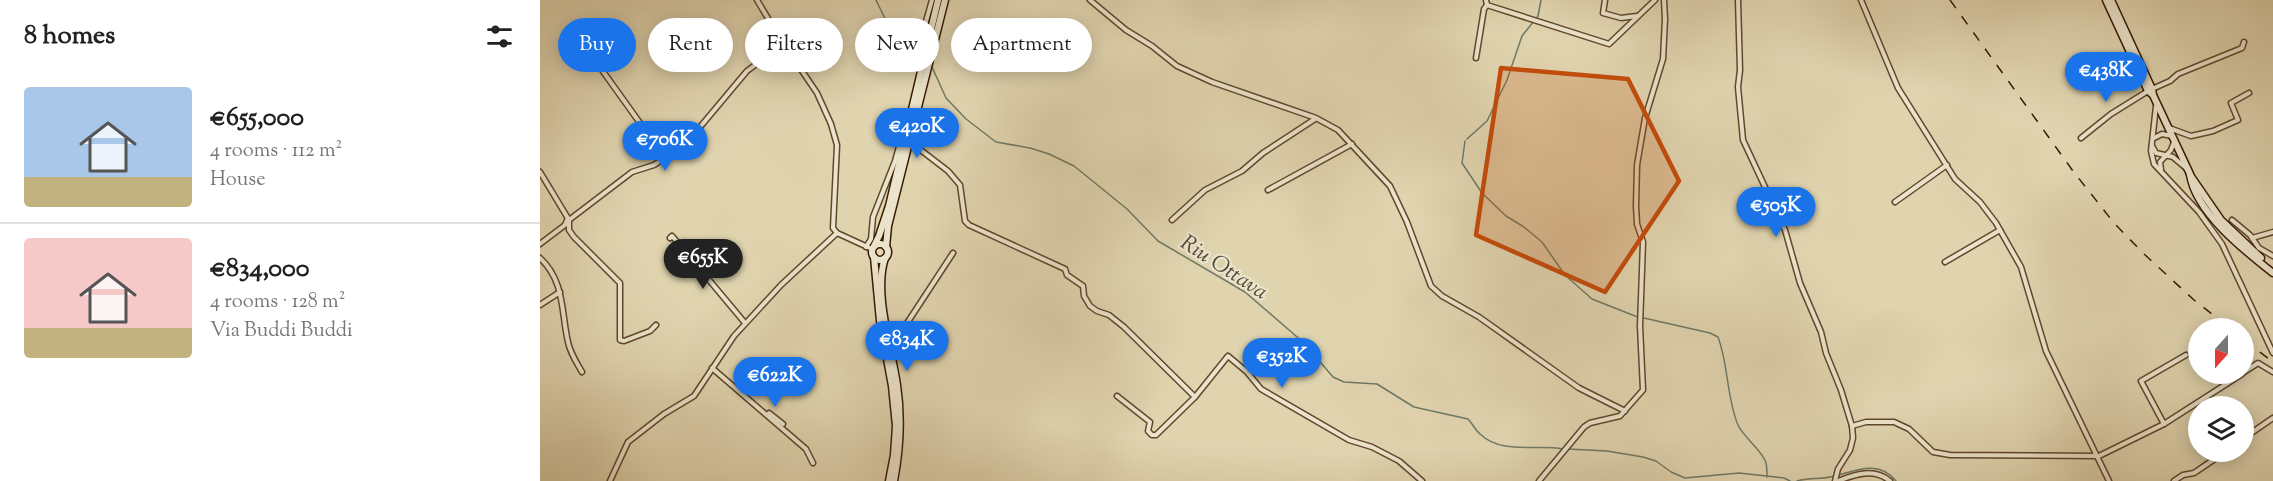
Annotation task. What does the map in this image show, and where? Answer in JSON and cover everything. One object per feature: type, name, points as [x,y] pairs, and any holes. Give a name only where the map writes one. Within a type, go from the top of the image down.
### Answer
[{"type":"main road","points":[[935,18],[938,0]]},
{"type":"main road","points":[[939,19],[945,0]]},
{"type":"main road","points":[[2106,0],[2189,172],[2221,220],[2273,268]]},
{"type":"main road","points":[[2111,0],[2152,94]]},
{"type":"main road","points":[[889,481],[896,426],[871,248],[885,220],[923,72]]},
{"type":"main road","points":[[894,481],[901,426],[897,385],[885,321],[882,266],[888,253],[885,237],[923,72]]},
{"type":"main road","points":[[2189,172],[2194,188],[2216,223],[2238,245],[2273,273]]},
{"type":"main road","points":[[871,248],[879,244],[886,247]]},
{"type":"main road","points":[[874,257],[878,260],[885,258]]},
{"type":"street","points":[[757,0],[767,18]]},
{"type":"street","points":[[927,18],[932,0]]},
{"type":"street","points":[[1090,0],[1126,30],[1152,46],[1177,66],[1212,82],[1316,118],[1338,130],[1390,186],[1407,222],[1431,286],[1442,296],[1479,317],[1579,388],[1624,411]]},
{"type":"street","points":[[1605,0],[1603,13],[1621,18],[1638,15]]},
{"type":"street","points":[[1476,58],[1486,2],[1609,44],[1655,0]]},
{"type":"street","points":[[1539,481],[1590,423],[1620,416],[1643,390],[1640,326],[1643,242],[1637,224],[1637,165],[1645,118],[1663,59],[1664,0]]},
{"type":"street","points":[[1738,0],[1740,69],[1738,87],[1743,140],[1785,230],[1800,283],[1821,332],[1826,353],[1852,426],[1853,438],[1850,450],[1836,478]]},
{"type":"street","points":[[1861,0],[1898,88],[1955,179],[1980,202],[2000,230],[2021,267],[2049,357],[2099,456],[2109,481]]},
{"type":"street","points":[[2081,138],[2110,114],[2152,94],[2178,74],[2242,48],[2244,42]]},
{"type":"street","points":[[603,72],[665,158]]},
{"type":"street","points":[[540,244],[632,172],[654,165],[685,145],[746,72]]},
{"type":"street","points":[[802,72],[817,93],[836,140],[833,228],[837,233],[871,248],[873,217],[903,132],[907,127]]},
{"type":"street","points":[[2168,127],[2191,136],[2213,131],[2238,120],[2231,103],[2249,93]]},
{"type":"street","points":[[2152,94],[2153,138],[2151,145],[2154,164],[2199,212],[2222,244],[2273,352]]},
{"type":"street","points":[[1172,220],[1205,190],[1242,171],[1263,153],[1316,118]]},
{"type":"street","points":[[2153,138],[2160,134],[2173,139],[2170,151],[2160,162],[2162,174]]},
{"type":"street","points":[[909,141],[948,171],[960,185],[965,221],[969,225],[1065,269],[1067,275],[1083,286],[1084,296],[1090,306],[1109,315],[1124,327],[1195,397]]},
{"type":"street","points":[[1268,190],[1352,144]]},
{"type":"street","points":[[2151,145],[2156,153],[2173,157],[2189,172]]},
{"type":"street","points":[[1895,202],[1947,165]]},
{"type":"street","points":[[540,172],[568,220],[569,230],[574,237],[620,283],[620,340],[624,341],[651,331],[656,326]]},
{"type":"street","points":[[890,174],[895,180]]},
{"type":"street","points":[[2232,220],[2252,238],[2259,248],[2273,256]]},
{"type":"street","points":[[1945,262],[2000,230]]},
{"type":"street","points":[[2252,238],[2273,231]]},
{"type":"street","points":[[610,481],[628,442],[664,414],[694,396],[745,323],[791,275],[837,233]]},
{"type":"street","points":[[670,238],[672,236],[745,323]]},
{"type":"street","points":[[889,345],[896,340],[953,253]]},
{"type":"street","points":[[540,258],[560,292],[568,345],[582,372]]},
{"type":"street","points":[[540,305],[560,292]]},
{"type":"street","points":[[2164,424],[2141,381],[2186,355]]},
{"type":"street","points":[[1117,396],[1150,422],[1148,430],[1152,435],[1156,435],[1195,397],[1228,356],[1247,372],[1261,389],[1348,440],[1372,447],[1399,460],[1422,481]]},
{"type":"street","points":[[2254,366],[2258,363],[2273,372]]},
{"type":"street","points":[[713,367],[783,424]]},
{"type":"street","points":[[713,367],[806,449],[813,463]]},
{"type":"street","points":[[1852,426],[1866,422],[1894,422],[1909,429],[1933,452],[1950,455],[2099,456],[2164,424],[2226,384]]},
{"type":"street","points":[[2254,431],[2273,418]]},
{"type":"street","points":[[2174,481],[2183,475],[2194,473],[2210,462]]},
{"type":"street","points":[[1836,478],[1868,472],[1878,474],[1890,481]]},
{"type":"highlighted area","points":[[1501,68],[1628,79],[1679,181],[1605,292],[1476,235]]},
{"type":"waterway","name":"Riu Ottava","points":[[876,0],[885,18]]},
{"type":"waterway","points":[[1467,139],[1487,121],[1507,80],[1522,36],[1538,16],[1541,0]]},
{"type":"waterway","name":"Riu Ottava","points":[[934,72],[946,98],[966,119],[996,142],[1030,148],[1074,166],[1127,209],[1158,241],[1245,292],[1304,343],[1333,377],[1344,382],[1377,384],[1414,407],[1468,419],[1480,434],[1498,444],[1520,448],[1563,449]]},
{"type":"waterway","points":[[1465,141],[1462,163],[1482,193],[1506,216],[1542,242],[1565,275],[1592,299],[1635,316],[1710,333],[1718,337],[1734,414],[1741,430],[1764,458],[1767,477]]},
{"type":"waterway","name":"Riu Ottava","points":[[1568,449],[1607,451],[1643,457],[1656,461],[1671,472],[1685,478],[1739,473],[1784,478],[1790,481]]},
{"type":"waterway","name":"Riu Ottava","points":[[1838,475],[1869,468],[1883,471],[1896,481]]},
{"type":"waterway","name":"Riu Ottava","points":[[1797,481],[1834,476]]},
{"type":"railway","points":[[1950,0],[2073,171],[2114,223],[2144,254],[2217,318]]},
{"type":"railway","points":[[2254,348],[2273,362]]}]
